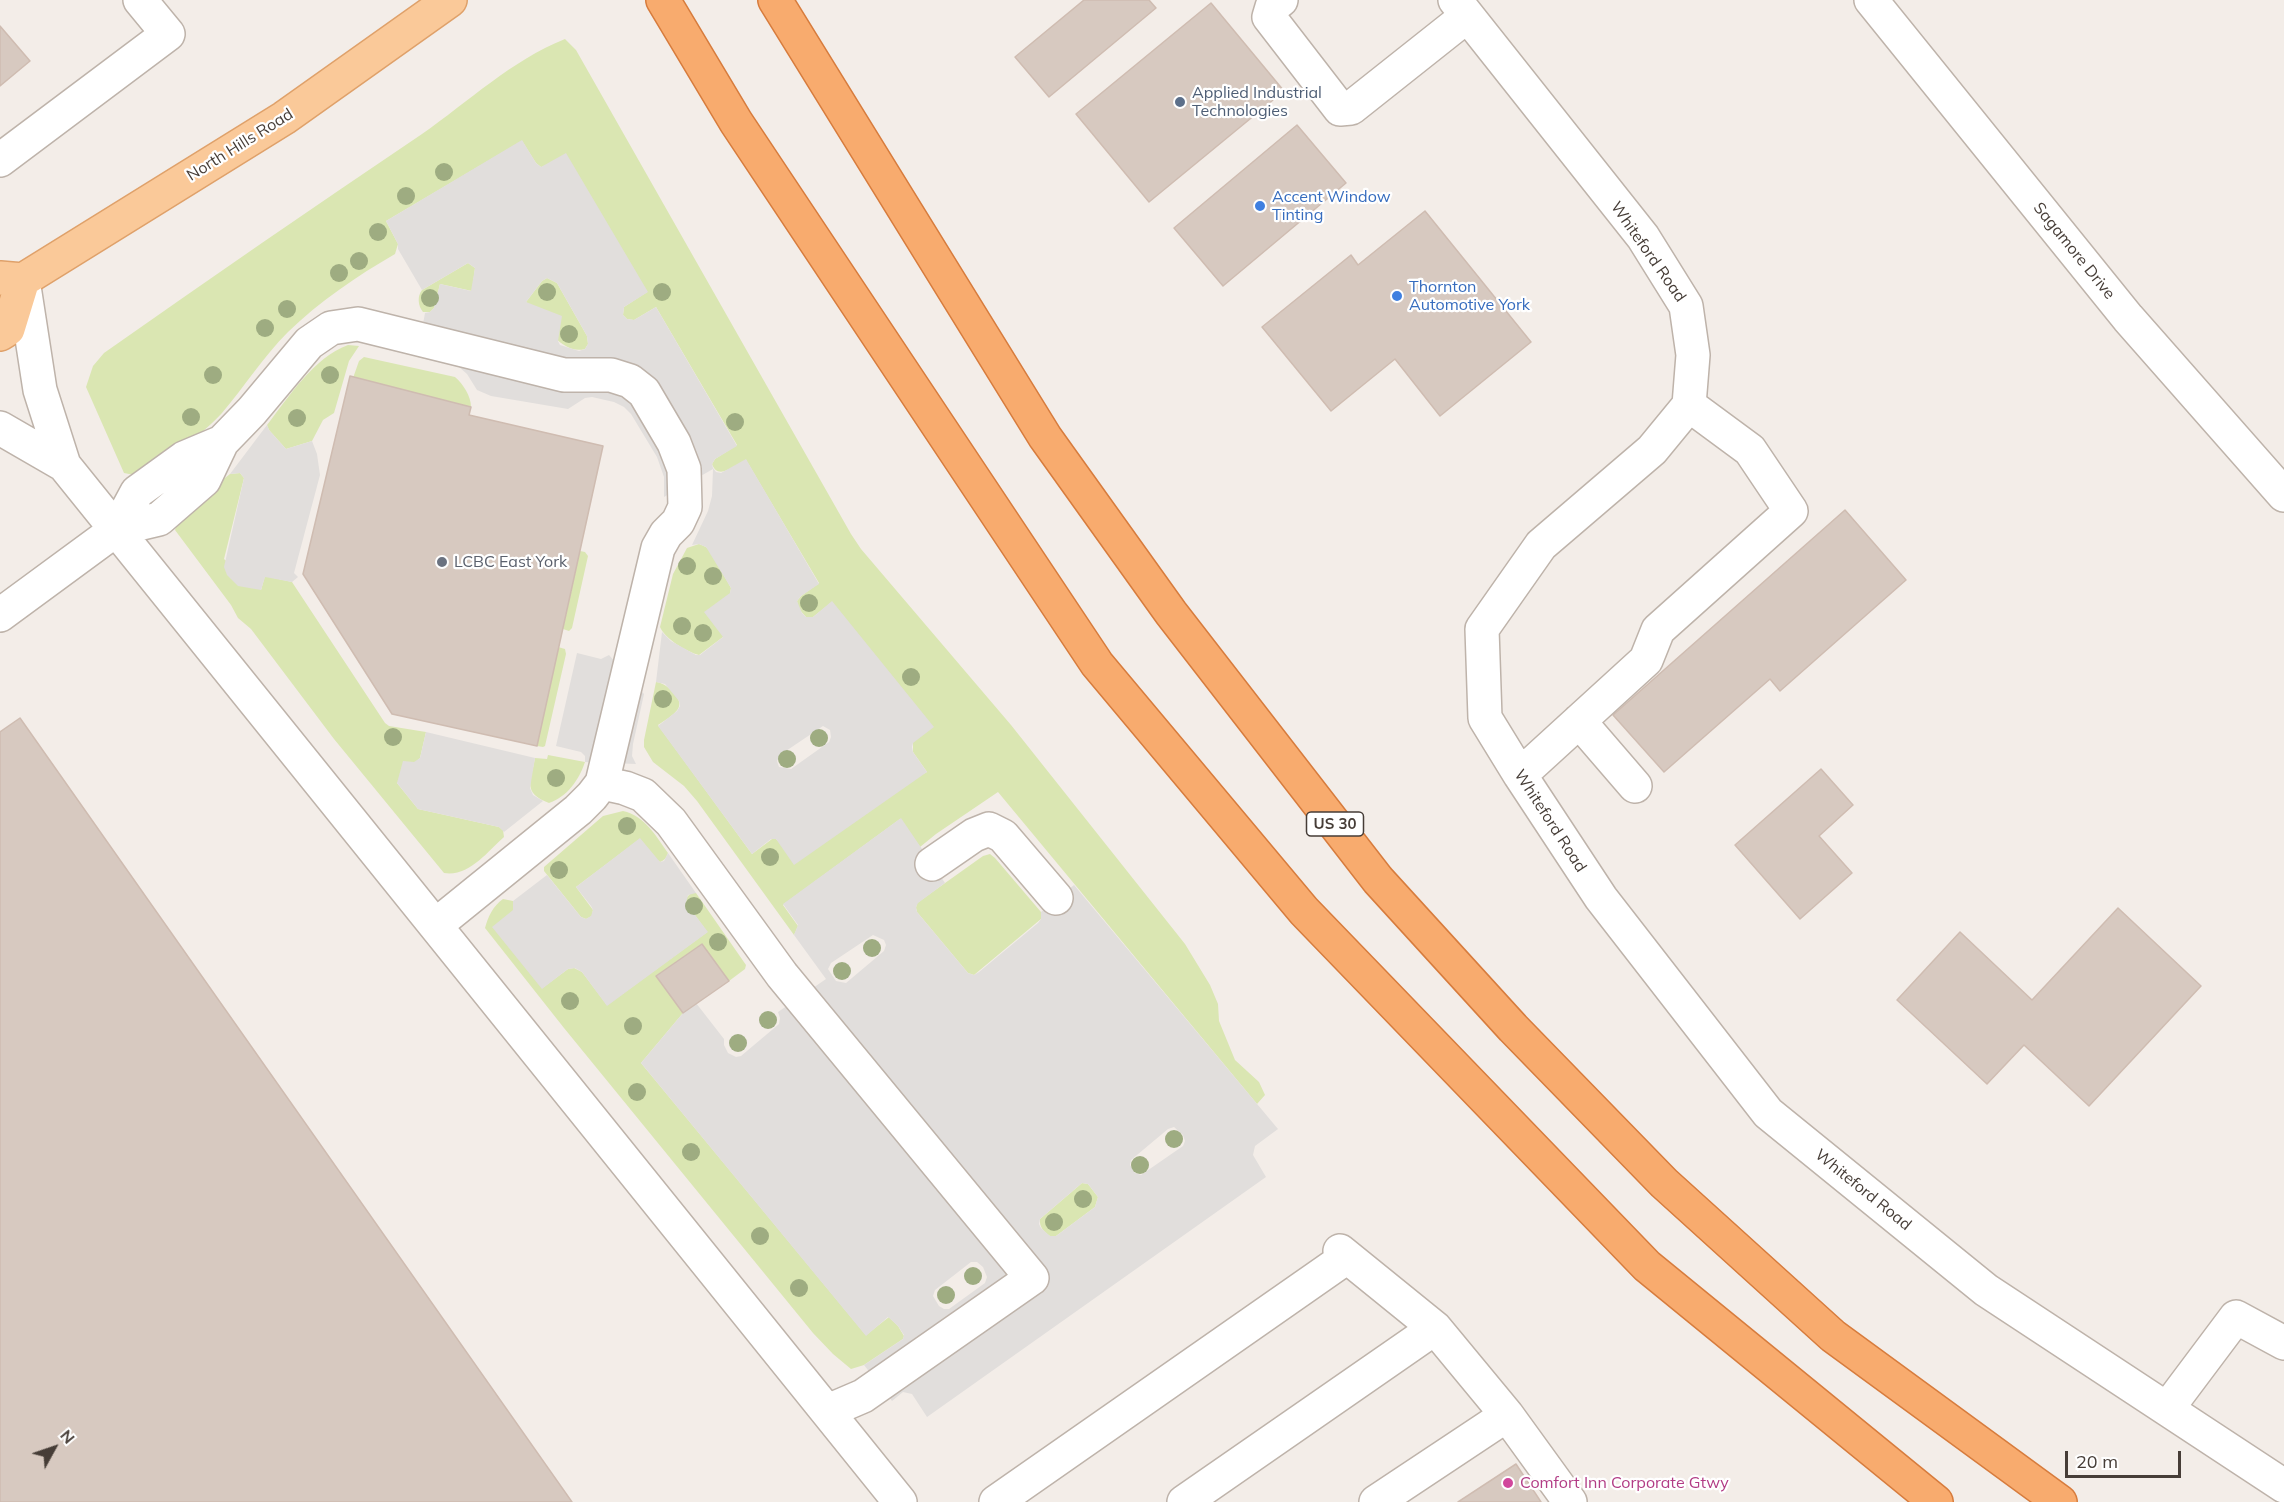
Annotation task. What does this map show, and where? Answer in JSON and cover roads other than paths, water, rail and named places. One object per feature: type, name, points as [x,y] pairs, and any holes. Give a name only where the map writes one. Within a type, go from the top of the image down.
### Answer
[{"type":"highway","points":[[663,0],[736,122],[1097,664],[1304,911],[1647,1266],[1936,1502]]},
{"type":"highway","name":"US 30","points":[[775,0],[1045,437],[1171,613],[1378,880],[1513,1028],[1664,1183],[1833,1336],[2060,1502]]},
{"type":"main road","name":"North Hills Road","points":[[12,279],[284,118],[450,0]]},
{"type":"main road","points":[[0,334],[8,329],[12,279]]},
{"type":"street","points":[[0,160],[168,34],[140,0]]},
{"type":"street","points":[[1281,0],[1272,7],[1269,16],[1340,109],[1351,108],[1461,8]]},
{"type":"street","name":"Sagamore Drive","points":[[1871,0],[2128,318],[2284,495]]},
{"type":"street","name":"Whiteford Road","points":[[1461,8],[1642,237],[1686,306],[1694,355],[1689,405],[1652,450],[1541,545],[1482,629],[1485,718],[1601,898],[1768,1113],[1986,1290],[2284,1486]]},
{"type":"street","points":[[12,279],[40,390],[64,465]]},
{"type":"street","points":[[0,615],[117,529],[159,519],[204,480],[222,442],[252,411],[309,343],[331,328],[358,324],[564,375],[611,375],[630,381],[644,392],[674,443],[684,469],[685,507],[678,522],[666,534],[658,548],[602,783],[578,810],[436,925]]},
{"type":"street","points":[[1520,775],[1646,660],[1658,630],[1791,511],[1750,450],[1689,405]]},
{"type":"street","points":[[0,428],[64,465],[900,1502]]},
{"type":"street","points":[[1579,721],[1635,786]]},
{"type":"street","points":[[602,783],[643,795],[671,822],[782,975],[1032,1278],[863,1396],[828,1411]]},
{"type":"street","points":[[932,864],[974,835],[989,829],[1003,836],[1056,898]]},
{"type":"street","points":[[996,1502],[1343,1254],[1436,1328],[1507,1415],[1570,1502]]},
{"type":"street","points":[[2167,1409],[2236,1317],[2284,1343]]},
{"type":"street","points":[[1184,1502],[1436,1328]]},
{"type":"street","points":[[1376,1502],[1507,1415]]},
{"type":"place","name":"Applied Industrial Technologies","points":[[1180,102]]},
{"type":"place","name":"Accent Window Tinting","points":[[1260,206]]},
{"type":"place","name":"Thornton Automotive York","points":[[1397,296]]},
{"type":"place","name":"LCBC East York","points":[[442,562]]},
{"type":"place","name":"Comfort Inn Corporate Gtwy","points":[[1508,1483]]}]
